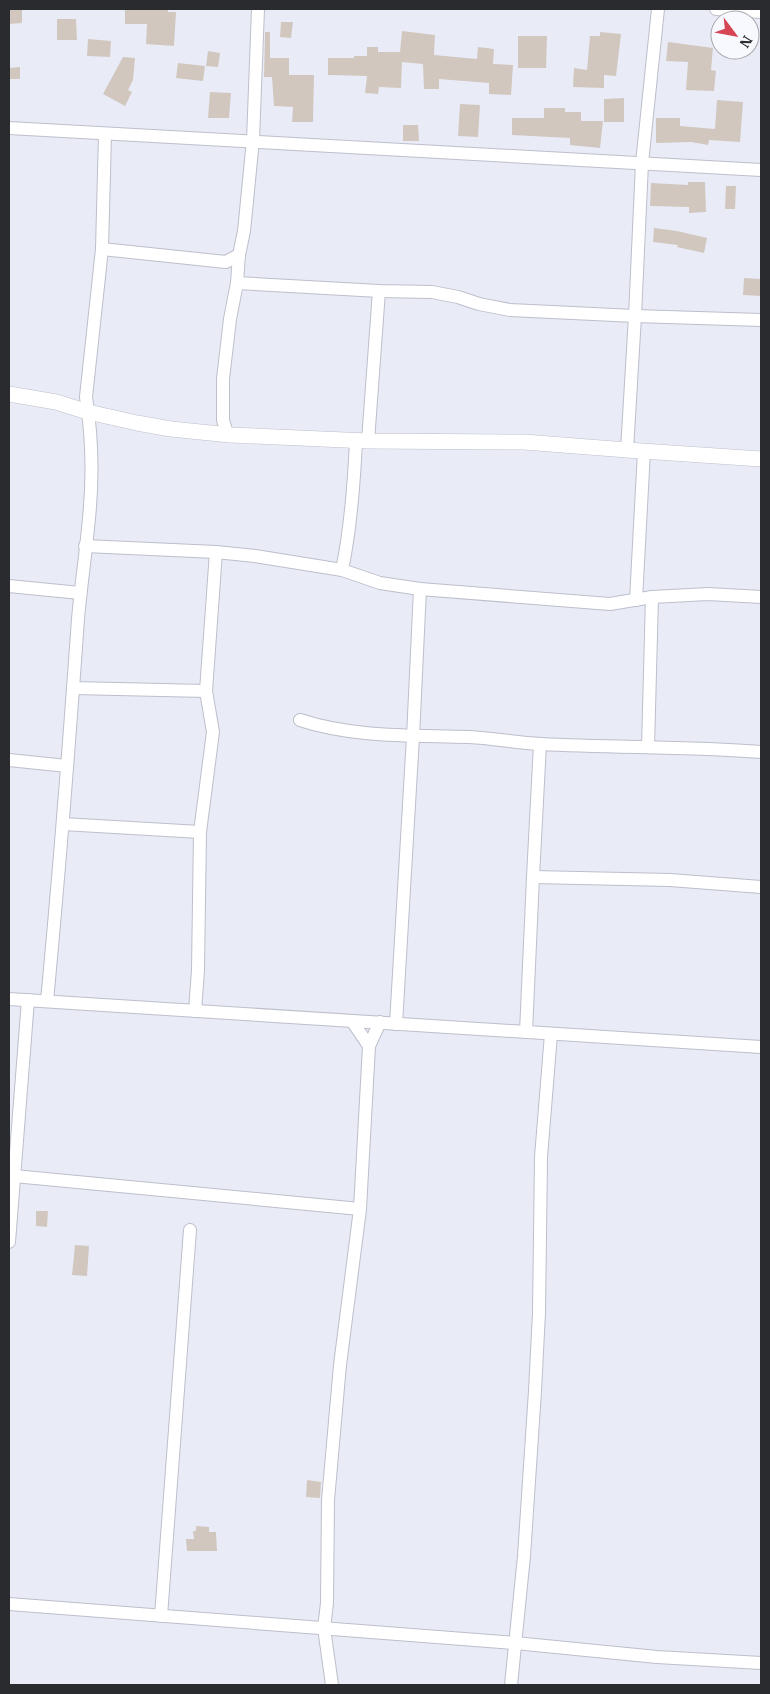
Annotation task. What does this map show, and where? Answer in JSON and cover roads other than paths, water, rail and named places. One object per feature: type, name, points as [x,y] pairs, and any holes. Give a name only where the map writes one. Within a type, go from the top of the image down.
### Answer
[{"type":"street","points":[[230,435],[226,430],[223,420],[224,379],[230,319],[244,231],[253,140],[258,9]]},
{"type":"street","points":[[627,450],[636,316],[642,163],[658,9]]},
{"type":"street","points":[[716,9],[761,12]]},
{"type":"street","points":[[9,128],[253,140],[761,170]]},
{"type":"street","points":[[47,1001],[63,824],[80,593],[89,518],[91,479],[86,397],[102,249],[105,134]]},
{"type":"street","points":[[102,249],[226,262],[239,255]]},
{"type":"street","points":[[226,262],[237,277],[379,291],[432,292],[510,310],[761,320]]},
{"type":"street","points":[[342,570],[362,441],[379,291]]},
{"type":"street","points":[[9,394],[56,402],[88,412],[171,429],[230,435],[362,441],[524,442],[761,458]]},
{"type":"street","points":[[636,600],[644,451]]},
{"type":"street","points":[[85,546],[216,552],[342,570],[375,582],[420,589],[610,604],[652,597],[708,594],[761,597]]},
{"type":"street","points":[[195,1010],[198,970],[200,832],[213,732],[206,691],[216,552]]},
{"type":"street","points":[[9,586],[80,593]]},
{"type":"street","points":[[396,1024],[420,589]]},
{"type":"street","points":[[648,747],[652,597]]},
{"type":"street","points":[[73,688],[206,691]]},
{"type":"street","points":[[300,720],[323,727],[413,737],[471,737],[540,744],[710,748],[761,752]]},
{"type":"street","points":[[526,1032],[540,744]]},
{"type":"street","points":[[9,760],[67,766]]},
{"type":"street","points":[[63,824],[200,832]]},
{"type":"street","points":[[533,877],[670,880],[761,888]]},
{"type":"street","points":[[9,999],[761,1047]]},
{"type":"street","points":[[9,1242],[28,1000]]},
{"type":"street","points":[[352,1021],[369,1046]]},
{"type":"street","points":[[332,1685],[324,1628],[327,1603],[328,1500],[340,1365],[360,1209],[369,1046],[380,1022]]},
{"type":"street","points":[[511,1685],[524,1556],[535,1391],[539,1313],[541,1157],[551,1034]]},
{"type":"street","points":[[14,1176],[360,1209]]},
{"type":"street","points":[[161,1616],[190,1230]]},
{"type":"street","points":[[9,1604],[515,1643],[657,1657],[761,1663]]}]
